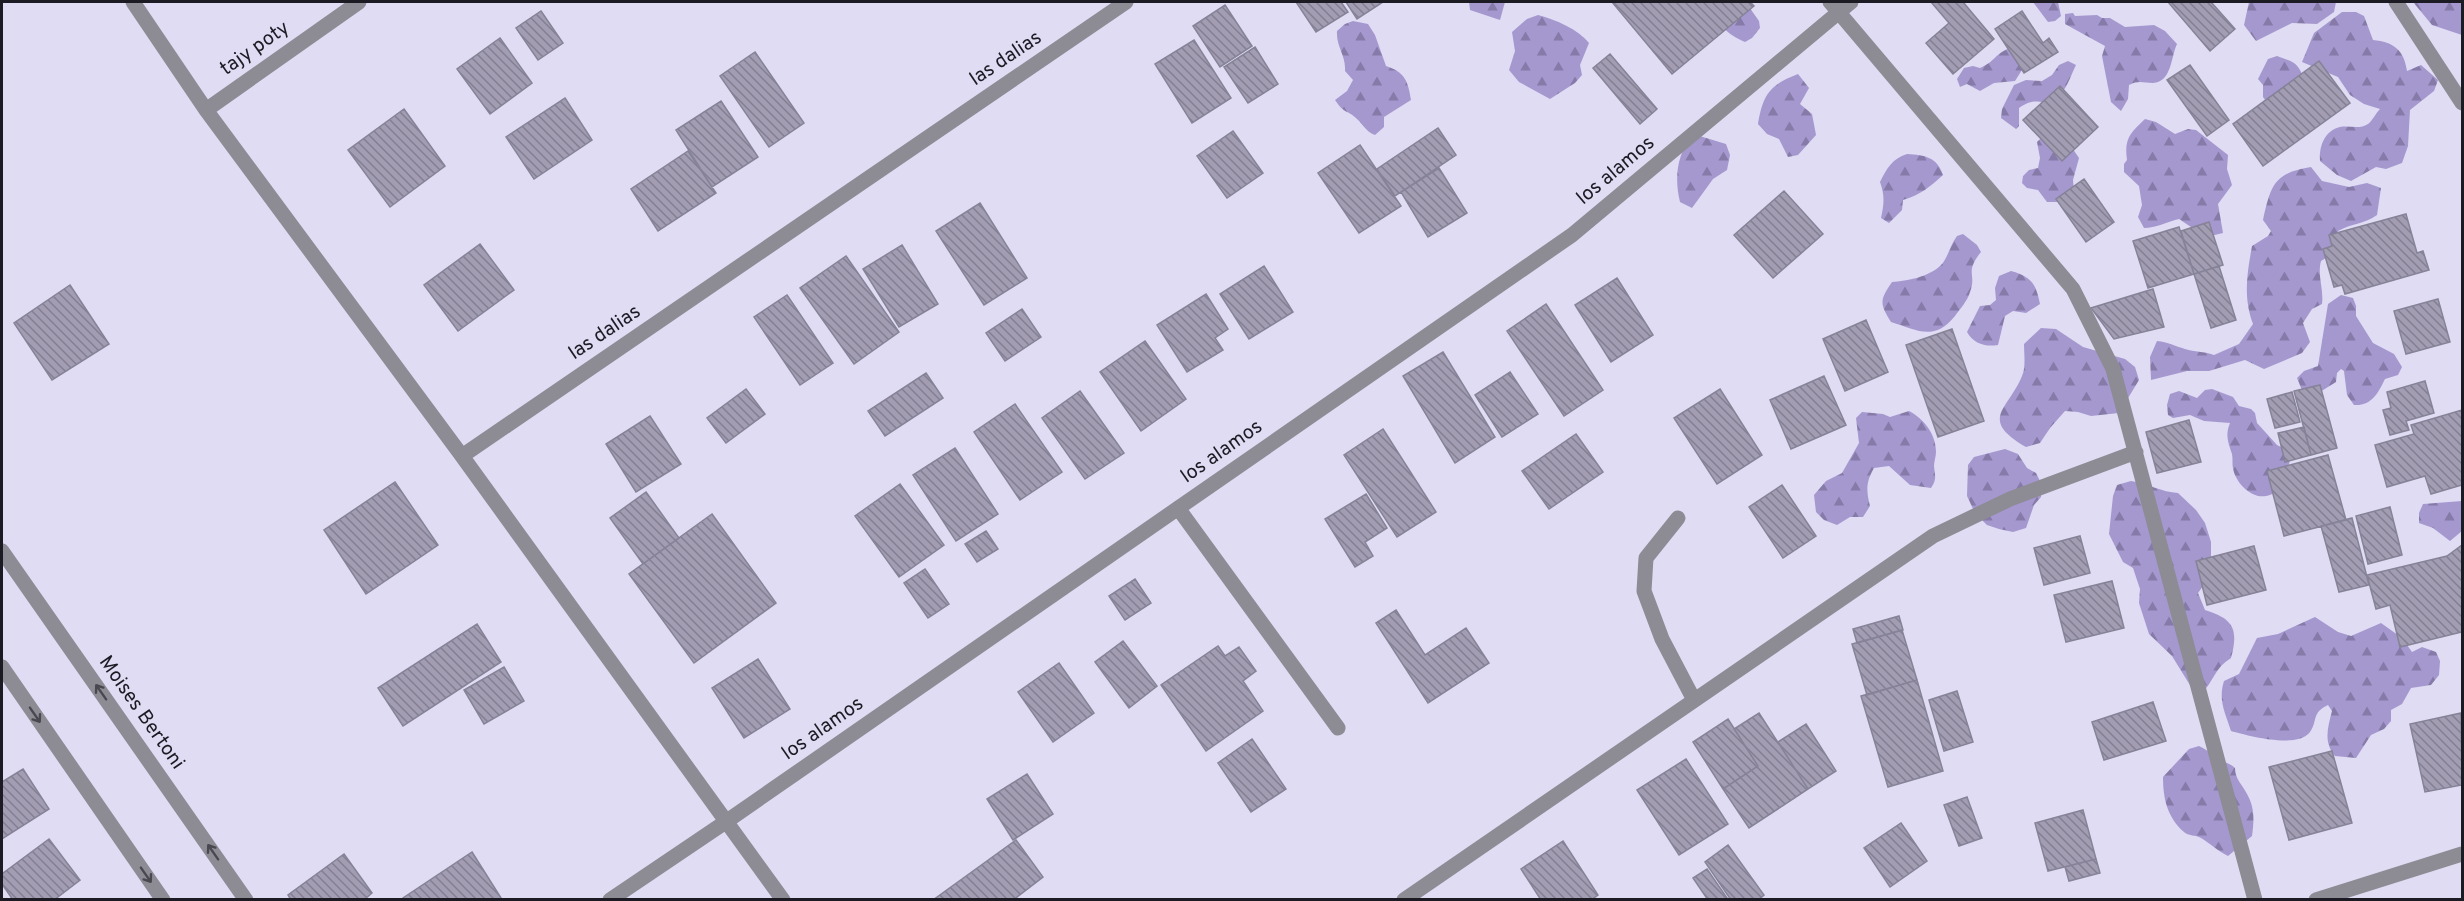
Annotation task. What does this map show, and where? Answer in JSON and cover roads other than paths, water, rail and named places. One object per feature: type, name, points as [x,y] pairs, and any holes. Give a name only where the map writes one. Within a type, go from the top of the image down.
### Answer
[{"type":"street","points":[[133,2],[206,110],[462,456],[783,900]]},
{"type":"street","name":"tajy poty","points":[[206,110],[359,2]]},
{"type":"street","name":"las dalias","points":[[462,456],[1126,2]]},
{"type":"street","name":"los alamos","points":[[610,900],[1572,235],[1834,7],[1851,2]]},
{"type":"street","points":[[2396,2],[2463,103]]},
{"type":"street","points":[[1834,7],[2073,289],[2113,369],[2255,900]]},
{"type":"street","points":[[1404,900],[1933,536],[2010,499],[2136,452]]},
{"type":"street","points":[[1178,508],[1338,728]]},
{"type":"street","points":[[1678,518],[1646,558],[1644,591],[1662,639],[1694,700]]},
{"type":"street","name":"Moises Bertoni","points":[[2,551],[246,900]]},
{"type":"street","points":[[2,667],[163,900]]},
{"type":"street","points":[[2316,900],[2463,854]]}]
